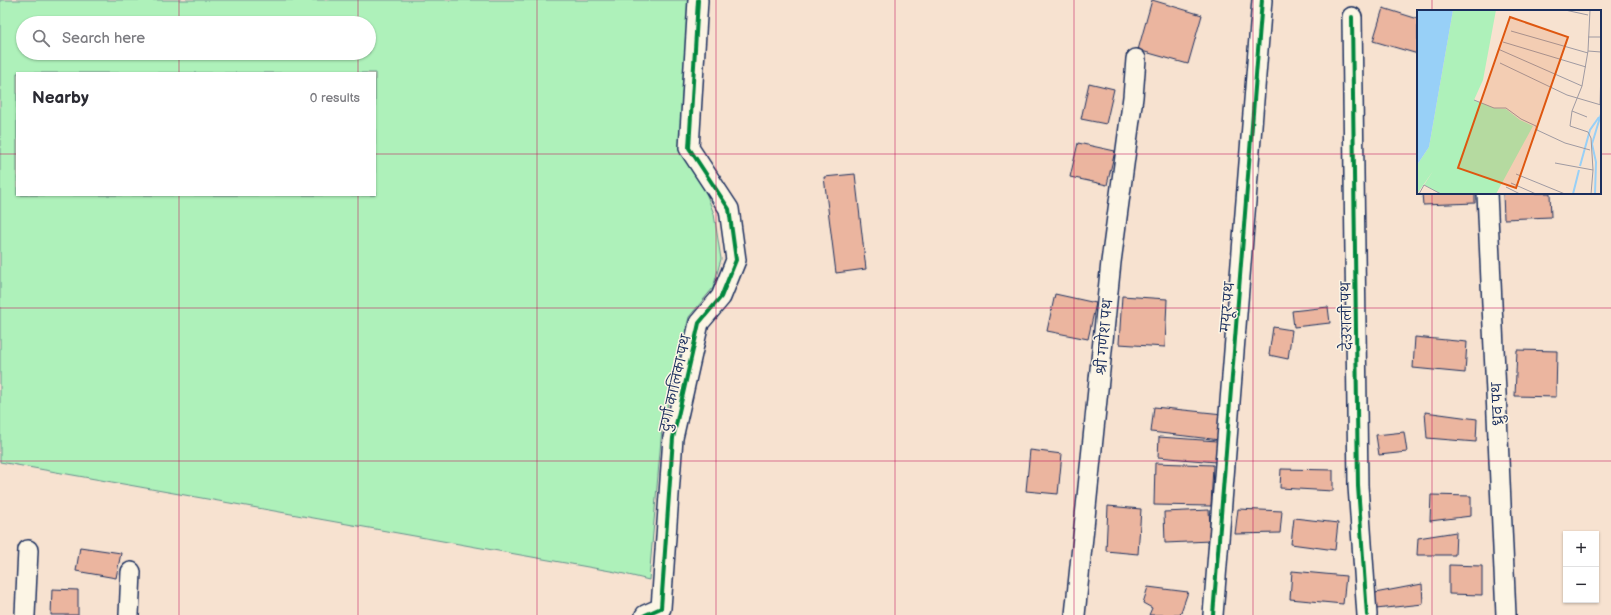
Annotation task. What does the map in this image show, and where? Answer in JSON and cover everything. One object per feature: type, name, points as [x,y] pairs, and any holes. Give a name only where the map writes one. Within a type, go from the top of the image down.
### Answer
[{"type":"street","name":"दुर्गा कालिका पथ","points":[[645,615],[661,608],[673,438],[699,323],[721,297],[736,260],[728,209],[689,148],[698,0]]},
{"type":"street","name":"मयूर पथ","points":[[1213,615],[1262,0]]},
{"type":"street","name":"देउराली पथ","points":[[1352,17],[1358,486],[1367,615]]},
{"type":"street","name":"श्री गणेश पथ","points":[[1075,615],[1111,262],[1133,97],[1136,59]]},
{"type":"street","name":"ध्रुव पथ","points":[[1487,194],[1506,615]]},
{"type":"street","points":[[25,615],[28,550]]},
{"type":"street","points":[[129,615],[131,572]]},
{"type":"green space","points":[[0,0],[698,0],[689,148],[714,214],[721,259],[713,288],[689,317],[662,428],[649,580],[616,572],[0,462]]},
{"type":"building","points":[[1152,0],[1202,15],[1188,64],[1138,50]]},
{"type":"building","points":[[1383,8],[1417,19],[1417,54],[1373,41]]},
{"type":"building","points":[[1089,83],[1114,89],[1106,124],[1081,119]]},
{"type":"building","points":[[1078,143],[1115,151],[1107,185],[1070,177]]},
{"type":"building","points":[[855,174],[866,269],[836,273],[824,177]]},
{"type":"building","points":[[1422,194],[1475,194],[1475,203],[1423,205]]},
{"type":"building","points":[[1503,194],[1550,194],[1551,217],[1504,219]]},
{"type":"building","points":[[1055,294],[1096,303],[1088,339],[1047,331]]},
{"type":"building","points":[[1122,296],[1167,299],[1165,347],[1119,344]]},
{"type":"building","points":[[1328,307],[1330,323],[1294,327],[1292,311]]},
{"type":"building","points":[[1273,327],[1292,330],[1288,359],[1269,355]]},
{"type":"building","points":[[1415,337],[1467,342],[1465,373],[1413,368]]},
{"type":"building","points":[[1517,350],[1557,351],[1556,397],[1515,396]]},
{"type":"building","points":[[1154,407],[1223,414],[1220,440],[1151,432]]},
{"type":"building","points":[[1425,412],[1477,419],[1476,442],[1427,438]]},
{"type":"building","points":[[1404,432],[1407,452],[1379,455],[1376,435]]},
{"type":"building","points":[[1159,437],[1217,441],[1216,462],[1158,457]]},
{"type":"building","points":[[1030,450],[1062,454],[1058,494],[1026,491]]},
{"type":"building","points":[[1155,463],[1213,465],[1211,506],[1154,505]]},
{"type":"building","points":[[1281,469],[1333,470],[1333,491],[1280,488]]},
{"type":"building","points":[[1431,495],[1471,496],[1471,516],[1430,521]]},
{"type":"building","points":[[1108,506],[1141,509],[1138,554],[1106,551]]},
{"type":"building","points":[[1238,509],[1282,511],[1280,533],[1235,534]]},
{"type":"building","points":[[1209,510],[1211,541],[1165,543],[1164,512]]},
{"type":"building","points":[[1294,518],[1338,523],[1335,550],[1291,544]]},
{"type":"building","points":[[1456,532],[1455,555],[1417,555],[1418,538]]},
{"type":"building","points":[[80,547],[121,553],[116,578],[76,571]]},
{"type":"building","points":[[1449,565],[1482,566],[1482,595],[1449,594]]},
{"type":"building","points":[[1292,571],[1346,576],[1343,604],[1290,599]]},
{"type":"building","points":[[1422,584],[1423,604],[1376,609],[1375,593]]},
{"type":"building","points":[[1148,587],[1188,592],[1180,615],[1149,615],[1152,608],[1143,603]]},
{"type":"building","points":[[52,589],[78,590],[78,615],[51,615]]},
{"type":"cycle path","points":[[645,615],[661,608],[673,438],[699,323],[721,297],[736,260],[729,209],[689,148],[698,0]]},
{"type":"cycle path","points":[[1213,615],[1262,0]]},
{"type":"cycle path","points":[[1352,17],[1358,486],[1367,615]]}]
